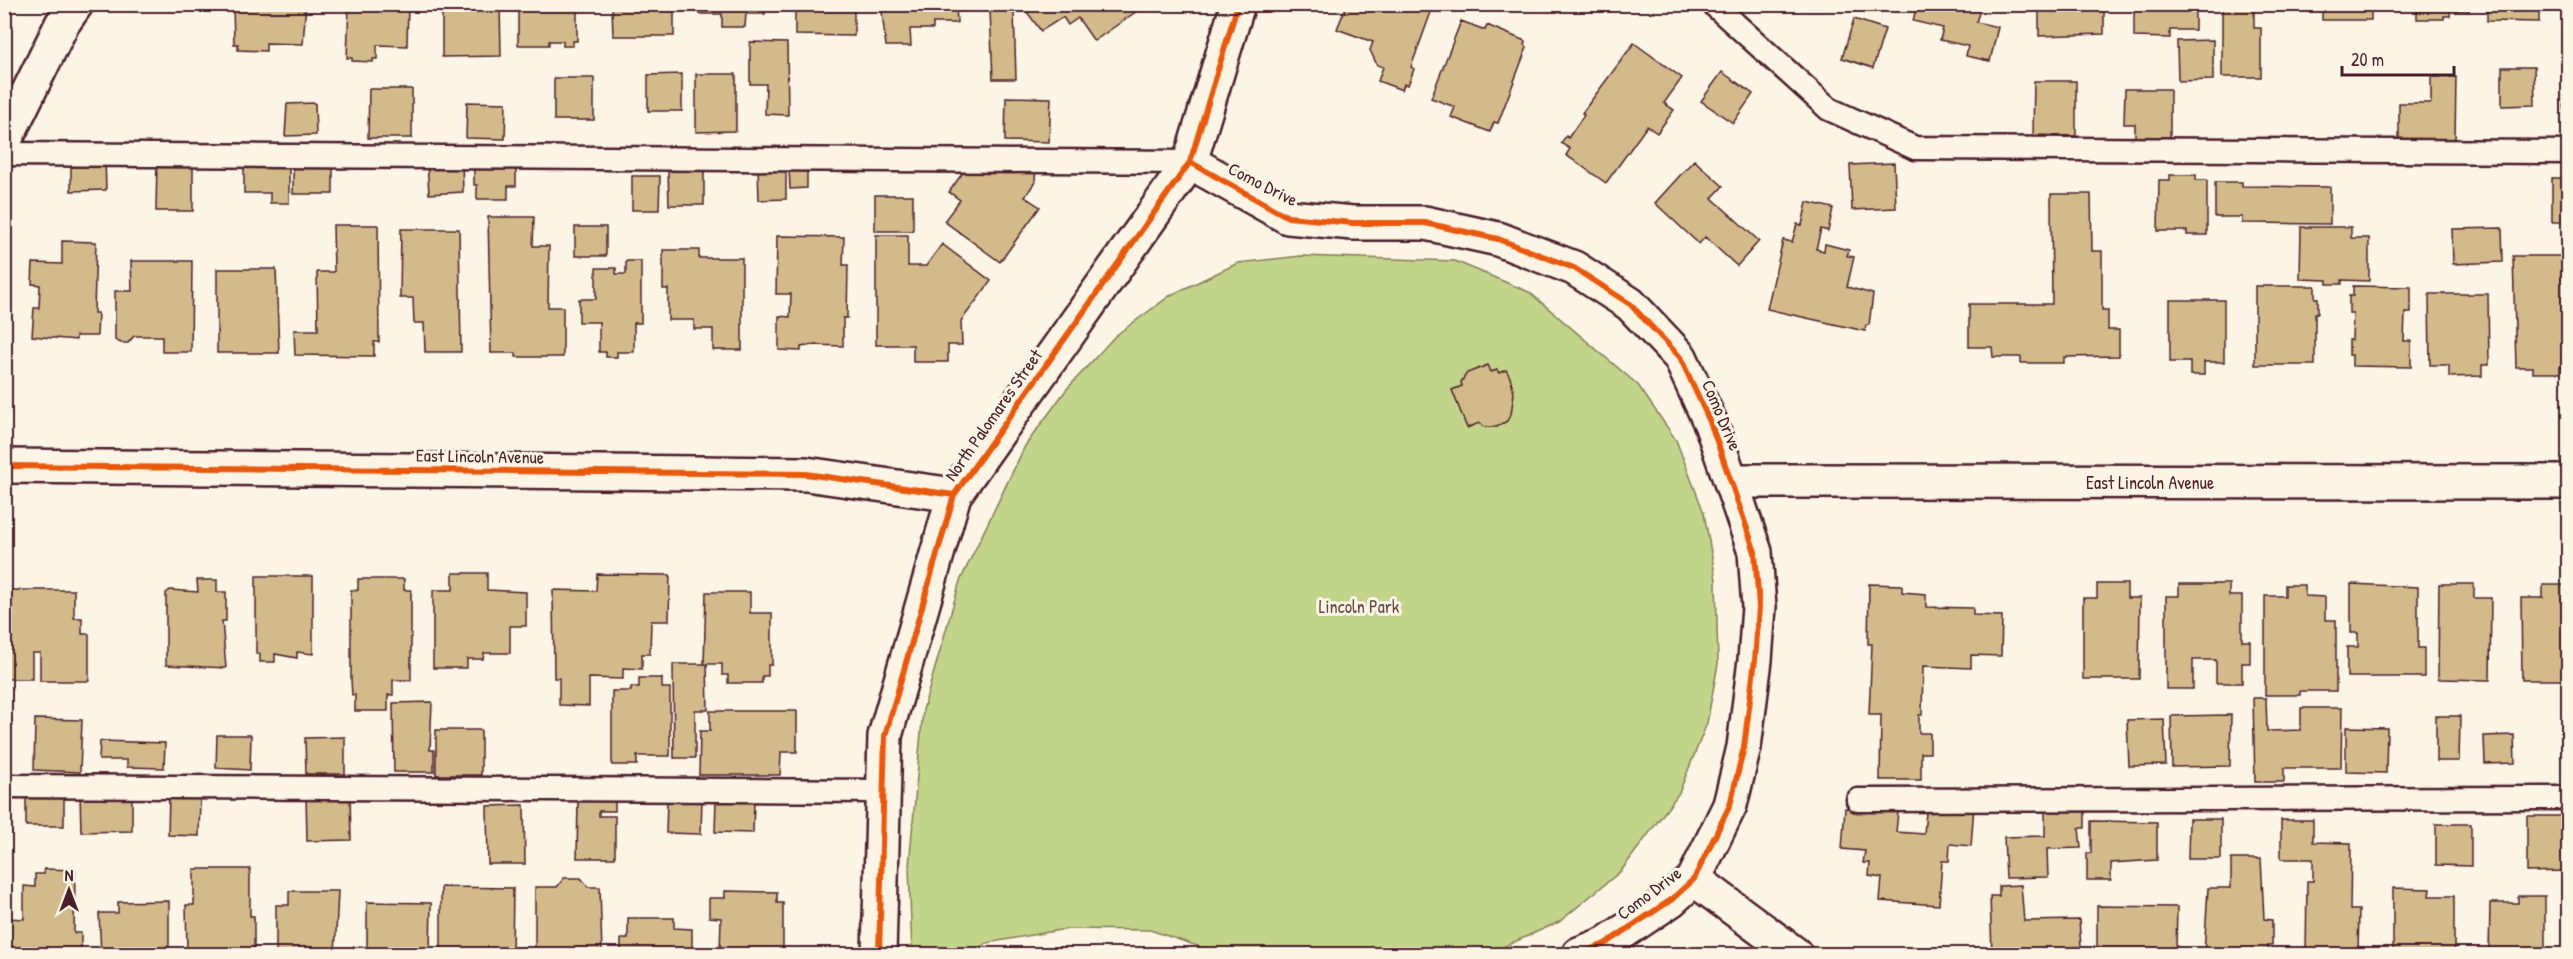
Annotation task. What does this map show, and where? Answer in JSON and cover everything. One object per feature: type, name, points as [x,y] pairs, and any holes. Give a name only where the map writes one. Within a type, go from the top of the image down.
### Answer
[{"type":"street","points":[[4,142],[62,24],[76,4]]},
{"type":"street","name":"North Palomares Street","points":[[879,954],[885,736],[954,495],[1190,162],[1239,4]]},
{"type":"street","name":"Como Drive","points":[[1190,162],[1288,217],[1353,223],[1425,223],[1498,239],[1574,267],[1630,304],[1680,357],[1711,424],[1755,552],[1759,607],[1744,747],[1730,805],[1694,879],[1671,900],[1605,944],[1579,954]]},
{"type":"street","name":"East Lincoln Avenue","points":[[4,466],[806,474],[954,495]]},
{"type":"street","name":"East Lincoln Avenue","points":[[1732,481],[2568,482]]},
{"type":"street","points":[[1694,879],[1796,954]]},
{"type":"lane","points":[[1713,4],[1829,110],[1915,148],[2568,153]]},
{"type":"lane","points":[[4,154],[1190,162]]},
{"type":"lane","points":[[4,786],[884,791]]},
{"type":"lane","points":[[1858,800],[2568,798]]},
{"type":"green space","name":"Lincoln Park","points":[[1301,256],[1455,261],[1529,292],[1638,385],[1676,440],[1704,513],[1716,580],[1718,664],[1707,723],[1679,793],[1621,871],[1559,922],[1487,954],[1221,954],[1150,930],[1066,929],[987,943],[968,954],[912,954],[909,866],[923,710],[960,581],[1025,446],[1066,390],[1115,336],[1171,295],[1238,263]]},
{"type":"building","points":[[233,4],[306,4],[303,44],[266,43],[266,51],[238,50],[238,44],[234,44]]},
{"type":"building","points":[[349,4],[408,4],[407,46],[377,45],[377,59],[373,59],[373,62],[352,61],[352,58],[347,58]]},
{"type":"building","points":[[442,4],[500,4],[501,56],[442,57]]},
{"type":"building","points":[[522,4],[571,4],[571,9],[577,9],[577,41],[573,41],[573,46],[563,46],[563,41],[549,41],[549,45],[518,45],[518,9],[522,9]]},
{"type":"building","points":[[610,4],[674,4],[674,36],[613,36],[612,6]]},
{"type":"building","points":[[699,4],[765,4],[765,14],[746,14],[745,27],[722,27],[722,14],[699,14]]},
{"type":"building","points":[[795,4],[854,4],[854,36],[795,35]]},
{"type":"building","points":[[881,4],[956,4],[957,23],[933,23],[933,29],[910,29],[911,46],[886,46]]},
{"type":"building","points":[[1030,4],[1147,4],[1094,41],[1078,18],[1068,25],[1063,17],[1041,31],[1024,8]]},
{"type":"building","points":[[1347,4],[1434,4],[1411,67],[1414,69],[1408,85],[1404,84],[1402,90],[1378,81],[1383,67],[1377,65],[1370,50],[1373,42],[1337,29]]},
{"type":"building","points":[[1917,4],[1982,4],[1976,22],[1998,27],[1990,61],[1966,56],[1968,46],[1940,40],[1943,28],[1913,21]]},
{"type":"building","points":[[2039,4],[2104,4],[2104,34],[2039,36]]},
{"type":"building","points":[[2134,4],[2195,4],[2195,30],[2170,30],[2170,38],[2134,37]]},
{"type":"building","points":[[2222,4],[2254,4],[2254,28],[2261,28],[2261,77],[2222,77]]},
{"type":"building","points":[[2322,4],[2371,4],[2371,20],[2322,20]]},
{"type":"building","points":[[2417,4],[2469,4],[2469,11],[2450,10],[2450,16],[2444,16],[2444,19],[2417,19]]},
{"type":"building","points":[[2487,4],[2539,4],[2539,22],[2487,21]]},
{"type":"building","points":[[1014,10],[1016,79],[993,79],[990,11]]},
{"type":"building","points":[[1854,19],[1885,29],[1873,68],[1842,58]]},
{"type":"building","points":[[1461,21],[1485,30],[1487,25],[1525,41],[1524,45],[1527,47],[1498,123],[1494,122],[1490,132],[1451,117],[1455,107],[1431,98]]},
{"type":"building","points":[[2213,40],[2213,80],[2178,81],[2177,41]]},
{"type":"building","points":[[750,42],[787,43],[788,115],[765,114],[766,84],[750,84]]},
{"type":"building","points":[[1634,43],[1682,78],[1664,103],[1674,110],[1657,133],[1647,126],[1606,183],[1566,155],[1570,149],[1561,143],[1566,136],[1568,138],[1584,115],[1582,113]]},
{"type":"building","points":[[2502,67],[2534,67],[2535,105],[2502,106]]},
{"type":"building","points":[[1722,72],[1753,94],[1733,123],[1701,101]]},
{"type":"building","points":[[682,74],[682,111],[648,111],[648,75]]},
{"type":"building","points":[[696,74],[736,74],[736,131],[696,132]]},
{"type":"building","points":[[2431,77],[2456,77],[2455,140],[2399,141],[2399,103],[2431,103]]},
{"type":"building","points":[[554,78],[594,78],[594,120],[554,120]]},
{"type":"building","points":[[2034,81],[2076,81],[2076,136],[2033,135]]},
{"type":"building","points":[[369,89],[412,89],[412,138],[368,138]]},
{"type":"building","points":[[2125,89],[2170,89],[2170,144],[2135,144],[2135,124],[2124,124]]},
{"type":"building","points":[[2564,93],[2568,93],[2568,138],[2565,138]]},
{"type":"building","points":[[1006,97],[1051,98],[1049,142],[1005,141]]},
{"type":"building","points":[[467,102],[506,103],[505,139],[466,138]]},
{"type":"building","points":[[315,103],[316,135],[285,136],[287,104]]},
{"type":"building","points":[[105,158],[106,190],[71,191],[71,159]]},
{"type":"building","points":[[293,158],[333,158],[333,194],[293,194]]},
{"type":"building","points":[[474,158],[516,158],[516,186],[508,186],[508,199],[477,199],[477,185],[474,185]]},
{"type":"building","points":[[244,159],[289,159],[289,203],[270,203],[270,193],[244,193]]},
{"type":"building","points":[[157,160],[193,161],[193,211],[156,211]]},
{"type":"building","points":[[1694,160],[1723,186],[1712,198],[1759,241],[1737,266],[1705,237],[1699,244],[1655,203]]},
{"type":"building","points":[[462,161],[463,192],[429,194],[427,162]]},
{"type":"building","points":[[971,161],[1036,163],[1035,182],[1025,197],[1040,207],[1000,262],[944,221],[960,200],[949,192]]},
{"type":"building","points":[[1894,163],[1896,208],[1852,210],[1850,165]]},
{"type":"building","points":[[758,168],[786,168],[786,199],[759,200]]},
{"type":"building","points":[[807,168],[807,188],[790,189],[789,169]]},
{"type":"building","points":[[668,170],[704,170],[704,205],[669,205]]},
{"type":"building","points":[[2170,175],[2196,175],[2196,180],[2207,180],[2207,235],[2187,235],[2187,231],[2158,231],[2159,180],[2170,180]]},
{"type":"building","points":[[632,176],[660,176],[659,210],[632,210]]},
{"type":"building","points":[[2552,178],[2568,178],[2568,222],[2552,222]]},
{"type":"building","points":[[2215,182],[2242,182],[2242,186],[2330,187],[2330,224],[2242,223],[2242,217],[2215,217]]},
{"type":"building","points":[[2051,194],[2091,194],[2092,251],[2102,251],[2102,310],[2108,310],[2108,330],[2119,330],[2119,356],[2064,357],[2064,363],[2021,363],[2021,357],[1993,357],[1992,347],[1969,347],[1969,304],[2052,304]]},
{"type":"building","points":[[875,195],[913,195],[913,231],[875,231]]},
{"type":"building","points":[[1807,202],[1833,208],[1828,231],[1821,229],[1816,249],[1824,251],[1825,244],[1849,250],[1847,256],[1854,257],[1847,287],[1873,294],[1869,325],[1866,325],[1865,331],[1767,309],[1783,240],[1792,242],[1797,224],[1802,225]]},
{"type":"building","points":[[488,217],[534,217],[533,246],[549,246],[548,307],[563,307],[563,357],[516,357],[516,353],[491,353]]},
{"type":"building","points":[[333,225],[378,225],[379,342],[374,342],[374,356],[295,355],[294,330],[318,330],[317,272],[334,272]]},
{"type":"building","points":[[575,227],[606,227],[606,256],[575,256]]},
{"type":"building","points":[[2301,227],[2351,227],[2351,238],[2369,238],[2369,281],[2342,280],[2342,284],[2327,284],[2327,280],[2300,279]]},
{"type":"building","points":[[2502,228],[2503,262],[2453,264],[2452,229]]},
{"type":"building","points":[[401,229],[459,229],[461,352],[425,352],[424,323],[414,323],[413,298],[400,298]]},
{"type":"building","points":[[876,235],[908,235],[908,266],[926,266],[942,244],[991,281],[961,321],[962,345],[948,345],[948,362],[913,362],[913,345],[876,345]]},
{"type":"building","points":[[777,236],[844,237],[843,265],[848,265],[847,318],[843,318],[843,346],[813,345],[801,347],[801,351],[779,350],[779,316],[790,317],[791,294],[776,294]]},
{"type":"building","points":[[62,241],[96,242],[94,313],[98,313],[97,336],[76,336],[76,340],[32,336],[34,308],[39,308],[40,285],[32,284],[33,263],[62,264]]},
{"type":"building","points":[[663,250],[699,250],[699,258],[742,258],[742,350],[713,350],[713,329],[694,329],[694,320],[668,320],[668,289],[663,289]]},
{"type":"building","points":[[2513,256],[2568,256],[2568,367],[2560,367],[2560,373],[2533,373],[2533,367],[2516,367]]},
{"type":"building","points":[[131,261],[192,261],[191,352],[162,352],[162,336],[134,336],[128,343],[115,340],[115,291],[132,291]]},
{"type":"building","points":[[626,261],[641,261],[641,323],[634,323],[634,352],[617,352],[617,357],[606,357],[606,352],[599,352],[599,322],[579,322],[579,299],[596,299],[596,268],[616,268],[616,274],[626,274]]},
{"type":"building","points":[[217,269],[276,269],[279,353],[217,353]]},
{"type":"building","points":[[2255,286],[2315,286],[2318,313],[2315,313],[2315,365],[2255,365]]},
{"type":"building","points":[[2353,286],[2411,287],[2411,313],[2405,313],[2404,341],[2411,341],[2411,367],[2352,366],[2349,340],[2352,340],[2353,313],[2349,313],[2349,296],[2353,296]]},
{"type":"building","points":[[2429,294],[2488,294],[2489,365],[2482,365],[2482,376],[2449,377],[2449,365],[2430,365]]},
{"type":"building","points":[[2170,300],[2224,300],[2224,362],[2204,362],[2204,375],[2190,375],[2190,362],[2170,362]]},
{"type":"building","points":[[1488,365],[1491,372],[1497,370],[1499,373],[1506,370],[1510,377],[1514,393],[1511,414],[1507,421],[1497,427],[1485,427],[1479,423],[1467,428],[1452,390],[1462,386],[1461,382],[1467,373]]},
{"type":"building","points":[[453,573],[487,573],[487,590],[526,592],[526,626],[510,626],[510,653],[484,653],[483,659],[467,659],[467,668],[433,668],[433,590],[453,590]]},
{"type":"building","points":[[597,574],[670,575],[669,621],[651,621],[650,654],[642,654],[642,669],[623,668],[623,679],[589,678],[589,706],[559,705],[559,678],[554,678],[553,590],[596,591]]},
{"type":"building","points":[[256,576],[313,576],[313,654],[297,652],[297,658],[275,654],[275,662],[260,662],[260,654],[256,654]]},
{"type":"building","points":[[358,579],[404,579],[404,590],[411,590],[411,680],[393,680],[393,695],[388,695],[388,711],[355,711],[355,695],[352,695],[351,680],[351,590],[358,590]]},
{"type":"building","points":[[197,580],[217,580],[217,592],[226,592],[226,621],[222,621],[226,668],[166,665],[166,593],[170,590],[198,592]]},
{"type":"building","points":[[1869,584],[1902,585],[1902,592],[1926,594],[1926,607],[1973,608],[1973,615],[2002,616],[2001,656],[1971,655],[1971,668],[1923,666],[1922,715],[1919,715],[1919,733],[1930,733],[1930,753],[1921,753],[1921,780],[1880,780],[1881,715],[1869,715],[1872,644],[1868,644]]},
{"type":"building","points":[[2097,584],[2127,584],[2127,598],[2140,598],[2139,679],[2083,679],[2083,598],[2097,598]]},
{"type":"building","points":[[2179,584],[2229,584],[2229,596],[2242,596],[2242,641],[2250,641],[2250,663],[2242,663],[2242,683],[2216,683],[2216,660],[2193,660],[2193,689],[2166,689],[2166,596],[2179,596]]},
{"type":"building","points":[[2351,584],[2418,587],[2418,648],[2424,648],[2424,677],[2347,677],[2347,647],[2358,647],[2358,633],[2351,633]]},
{"type":"building","points":[[2439,584],[2474,584],[2474,598],[2491,598],[2490,680],[2438,679]]},
{"type":"building","points":[[2285,585],[2305,585],[2305,596],[2325,597],[2325,620],[2336,620],[2336,691],[2300,691],[2300,695],[2265,695],[2265,596],[2285,596]]},
{"type":"building","points":[[2543,585],[2568,585],[2568,680],[2522,680],[2521,598],[2543,598]]},
{"type":"building","points":[[4,590],[74,590],[74,618],[82,618],[82,634],[89,634],[89,681],[40,681],[40,653],[32,653],[32,679],[4,679]]},
{"type":"building","points":[[706,592],[750,592],[750,613],[772,613],[772,665],[768,665],[768,676],[762,676],[762,683],[728,683],[728,675],[722,675],[722,664],[704,664]]},
{"type":"building","points":[[673,664],[707,664],[708,710],[695,710],[695,758],[674,758]]},
{"type":"building","points":[[639,678],[662,678],[662,688],[670,688],[670,756],[637,756],[637,765],[612,765],[612,691],[631,691],[631,687],[639,687]]},
{"type":"building","points":[[2253,698],[2266,698],[2267,731],[2301,730],[2301,708],[2342,708],[2341,768],[2284,768],[2284,782],[2255,782]]},
{"type":"building","points":[[432,702],[430,750],[434,750],[434,772],[394,772],[393,703]]},
{"type":"building","points":[[710,711],[797,711],[797,752],[781,752],[780,775],[699,775],[700,731],[710,731]]},
{"type":"building","points":[[2231,715],[2230,766],[2172,767],[2171,716]]},
{"type":"building","points":[[2436,716],[2460,716],[2459,761],[2436,761]]},
{"type":"building","points":[[35,719],[82,720],[80,772],[34,770]]},
{"type":"building","points":[[2164,719],[2166,765],[2129,766],[2127,720]]},
{"type":"building","points":[[2346,727],[2387,728],[2386,773],[2346,772]]},
{"type":"building","points":[[436,730],[481,730],[481,775],[436,775]]},
{"type":"building","points":[[217,735],[251,735],[250,770],[216,768]]},
{"type":"building","points":[[2514,735],[2515,763],[2485,764],[2484,736]]},
{"type":"building","points":[[345,737],[345,774],[306,774],[305,738]]},
{"type":"building","points":[[100,741],[165,743],[164,768],[127,767],[127,760],[99,760]]},
{"type":"building","points":[[26,792],[64,793],[64,826],[26,826]]},
{"type":"building","points":[[80,794],[132,794],[132,831],[81,832]]},
{"type":"building","points":[[169,794],[200,795],[199,836],[168,835]]},
{"type":"building","points":[[350,795],[351,840],[307,841],[306,796]]},
{"type":"building","points":[[667,798],[702,798],[701,834],[666,833]]},
{"type":"building","points":[[578,799],[615,799],[615,811],[599,811],[599,816],[615,816],[615,858],[577,858]]},
{"type":"building","points":[[716,799],[754,800],[753,833],[715,832]]},
{"type":"building","points":[[1927,801],[1974,805],[1971,846],[1950,844],[1949,861],[1942,861],[1939,905],[1880,901],[1882,878],[1869,876],[1870,863],[1863,863],[1865,851],[1842,849],[1845,808],[1898,812],[1896,832],[1924,834]]},
{"type":"building","points":[[524,805],[525,864],[488,864],[487,806]]},
{"type":"building","points":[[2045,807],[2085,809],[2085,828],[2079,828],[2081,848],[2047,849],[2048,877],[2006,878],[2004,837],[2045,836]]},
{"type":"building","points":[[2527,816],[2568,816],[2568,871],[2527,872]]},
{"type":"building","points":[[2189,819],[2221,819],[2221,859],[2188,859]]},
{"type":"building","points":[[2281,820],[2313,820],[2313,842],[2351,843],[2350,910],[2359,910],[2358,954],[2306,954],[2307,881],[2313,881],[2313,859],[2281,859]]},
{"type":"building","points":[[2091,821],[2157,822],[2157,860],[2111,863],[2111,880],[2087,880],[2087,853],[2091,853]]},
{"type":"building","points":[[2436,824],[2471,824],[2471,866],[2436,865]]},
{"type":"building","points":[[2231,859],[2261,859],[2264,919],[2272,920],[2272,945],[2268,945],[2268,954],[2204,954],[2208,888],[2231,888]]},
{"type":"building","points":[[44,869],[75,870],[74,933],[81,933],[81,954],[7,954],[8,918],[24,919],[24,886],[35,887],[35,874],[44,874]]},
{"type":"building","points":[[194,869],[250,869],[250,916],[254,916],[254,954],[194,954],[194,950],[187,950],[186,905],[194,905]]},
{"type":"building","points":[[564,878],[581,878],[588,887],[600,887],[602,954],[535,954],[535,887],[557,887]]},
{"type":"building","points":[[2021,885],[2024,921],[2079,920],[2081,947],[2074,947],[2075,954],[1992,954],[1990,896],[1999,896],[1999,886]]},
{"type":"building","points":[[441,887],[513,888],[512,954],[441,954]]},
{"type":"building","points":[[2393,888],[2430,889],[2429,896],[2454,896],[2454,954],[2393,954]]},
{"type":"building","points":[[289,891],[338,891],[335,954],[276,954],[276,905],[289,905]]},
{"type":"building","points":[[725,891],[777,892],[777,903],[783,903],[783,954],[720,954],[721,918],[709,917],[709,898],[725,898]]},
{"type":"building","points":[[2518,896],[2545,896],[2545,954],[2489,954],[2490,903],[2518,903]]},
{"type":"building","points":[[169,901],[169,954],[101,954],[99,913],[118,913],[118,902]]},
{"type":"building","points":[[367,902],[431,903],[430,954],[367,954]]},
{"type":"building","points":[[2097,906],[2177,907],[2176,950],[2180,950],[2180,954],[2097,954]]},
{"type":"building","points":[[628,918],[674,918],[674,928],[692,929],[692,953],[696,954],[621,954],[621,939],[628,939]]},
{"type":"cycle path","points":[[879,954],[885,736],[954,495],[1190,162],[1238,4]]},
{"type":"cycle path","points":[[1190,162],[1288,217],[1353,223],[1425,223],[1498,239],[1574,268],[1630,304],[1680,357],[1711,424],[1755,552],[1759,607],[1744,747],[1730,805],[1694,879],[1671,900],[1605,944],[1579,954]]},
{"type":"cycle path","points":[[4,466],[806,474],[954,495]]}]
